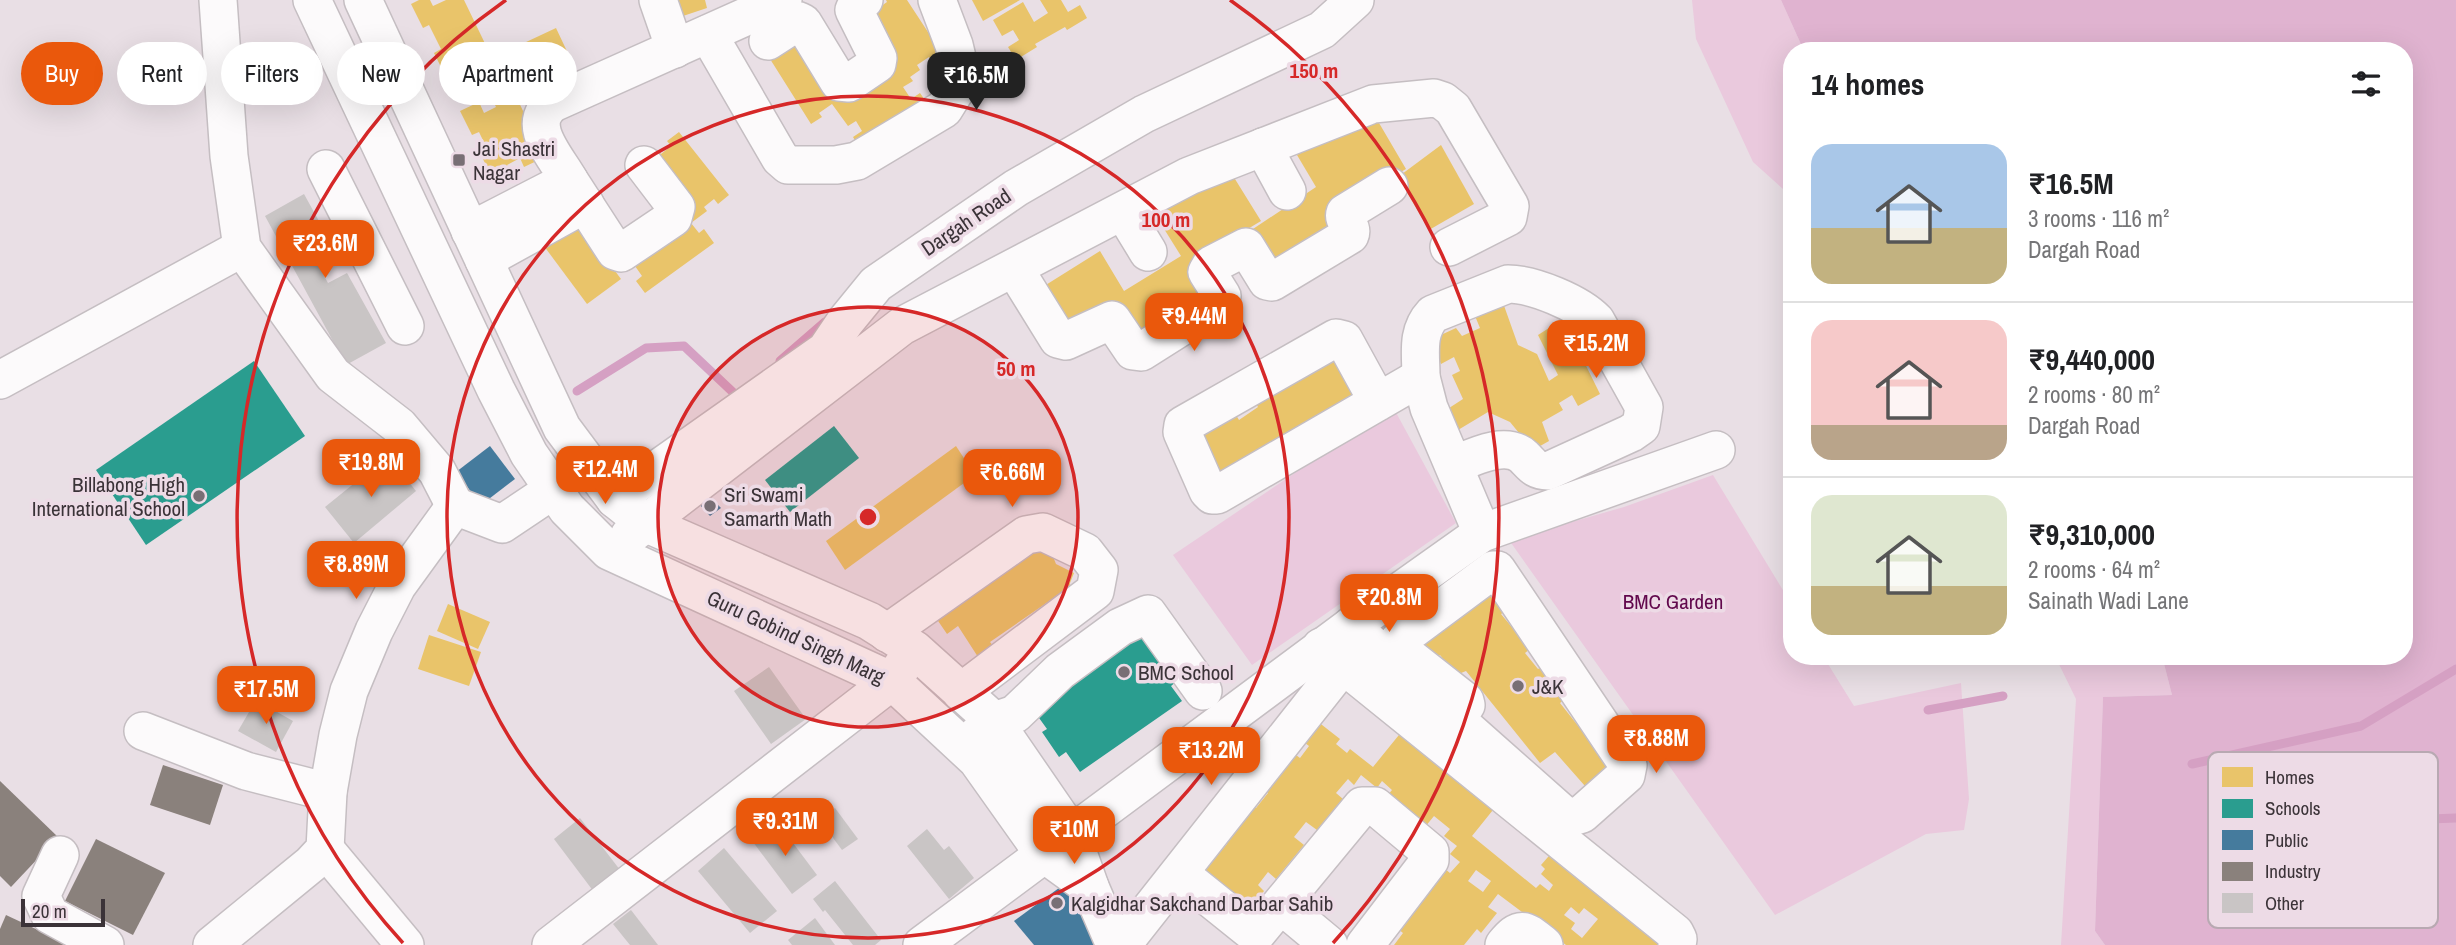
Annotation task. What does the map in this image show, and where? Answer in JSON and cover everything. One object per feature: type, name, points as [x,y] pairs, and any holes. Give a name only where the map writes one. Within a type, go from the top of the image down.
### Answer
[{"type":"street","points":[[218,0],[229,156],[242,248],[332,375],[399,426],[437,471],[456,506],[502,524],[553,490]]},
{"type":"street","name":"Guru Gobind Singh Marg","points":[[363,0],[562,428],[615,499],[645,523],[869,621],[901,642],[994,721],[1057,843]]},
{"type":"street","points":[[658,0],[675,49]]},
{"type":"street","points":[[644,165],[676,207],[676,213],[673,218],[621,253],[615,251],[577,192],[540,127],[540,117],[553,103],[746,16],[803,23],[839,82],[849,83],[877,64],[878,58],[854,10],[857,4],[864,0]]},
{"type":"street","points":[[746,16],[780,158],[788,165],[836,165],[857,161],[944,109],[957,88],[959,66],[937,0]]},
{"type":"street","name":"Dargah Road","points":[[615,499],[826,350],[876,284],[1016,188],[1144,114],[1322,30],[1355,0]]},
{"type":"street","name":"Guru Gobind Singh Marg","points":[[315,1],[415,221],[529,454],[567,509],[609,551],[892,681],[977,760],[1057,843],[1090,887],[1115,945]]},
{"type":"street","points":[[609,551],[870,363],[902,326],[1189,176],[1373,104],[1434,98],[1443,101],[1453,109],[1511,210],[1508,217],[1449,247]]},
{"type":"street","points":[[1263,147],[1287,191]]},
{"type":"street","points":[[326,169],[405,326]]},
{"type":"street","points":[[1014,268],[1058,339],[1066,341],[1112,320],[1133,351],[1141,352],[1222,299],[1207,272],[1211,265],[1246,247],[1266,282],[1272,282],[1350,235],[1352,232],[1345,213],[1389,187]]},
{"type":"street","points":[[477,246],[577,192]]},
{"type":"street","points":[[1123,211],[1149,252]]},
{"type":"street","points":[[366,248],[415,221]]},
{"type":"street","points":[[0,380],[242,248]]},
{"type":"street","points":[[1454,466],[1494,451],[1516,452],[1534,468],[1548,471],[1641,426],[1644,407],[1589,313],[1520,284],[1508,284],[1433,314],[1424,323],[1421,377],[1429,408],[1482,533]]},
{"type":"street","points":[[1378,402],[1344,340],[1336,338],[1183,425],[1182,432],[1208,491],[1217,495],[1378,402],[1421,377]]},
{"type":"street","points":[[529,454],[562,428]]},
{"type":"street","points":[[1122,945],[1180,874],[1351,626],[1482,533],[1716,450]]},
{"type":"street","points":[[212,945],[311,864],[325,849],[328,792],[349,691],[374,631],[397,586],[456,506]]},
{"type":"street","points":[[567,940],[892,681],[901,642],[1026,535],[1043,532],[1085,552],[1099,570],[1095,591],[961,692]]},
{"type":"street","points":[[1351,626],[1564,815],[1576,817],[1587,810],[1626,775],[1628,765],[1497,570],[1493,570],[1399,640],[1397,645],[1465,701],[1466,705],[1456,719]]},
{"type":"street","points":[[961,746],[994,721],[1015,714],[1060,671],[1120,627],[1148,614],[1203,691]]},
{"type":"street","points":[[922,945],[1057,843],[1332,656]]},
{"type":"street","points":[[1332,656],[1675,933],[1677,945]]},
{"type":"street","points":[[143,731],[246,771],[328,792]]},
{"type":"street","points":[[1499,734],[1587,810]]},
{"type":"street","points":[[1180,874],[1254,933],[1260,930],[1362,806],[1375,806],[1430,852],[1430,860],[1365,945]]},
{"type":"street","points":[[325,849],[405,945]]},
{"type":"street","points":[[60,855],[41,896],[50,915],[105,945]]},
{"type":"street","points":[[1280,905],[1329,945]]},
{"type":"street","points":[[1504,945],[1514,933],[1521,930],[1544,945]]},
{"type":"green space","points":[[1692,0],[1781,0],[1800,42],[1783,42],[1783,189],[1753,162],[1696,39]]},
{"type":"green space","points":[[1393,407],[1456,523],[1252,665],[1173,555]]},
{"type":"green space","name":"BMC Garden","points":[[1713,475],[1783,590],[1783,665],[1829,665],[1854,706],[1961,683],[1969,799],[1964,830],[1926,834],[1775,915],[1509,540],[1624,507]]},
{"type":"green space","points":[[2059,665],[2164,665],[2172,695],[2103,697],[2095,931],[2105,945],[2061,945],[2076,699]]},
{"type":"shaded area","points":[[1781,0],[2456,0],[2456,945],[2105,945],[2095,931],[2103,697],[2172,695],[2164,665],[2413,665],[2413,42],[1800,42]]},
{"type":"building: Homes","points":[[419,0],[430,0],[433,6],[446,0],[464,0],[484,42],[439,42],[439,45],[429,25],[423,28],[411,4]]},
{"type":"building: Homes","points":[[661,0],[705,0],[707,8],[668,21]]},
{"type":"building: Homes","points":[[886,0],[907,0],[943,55],[932,62],[929,57],[917,65],[920,70],[910,77],[913,81],[903,87],[911,99],[920,93],[929,106],[862,152],[853,137],[862,131],[856,121],[848,126],[832,104],[819,113],[822,117],[811,124],[765,51],[799,29],[842,97],[893,64],[860,14],[877,9],[887,2]]},
{"type":"building: Homes","points":[[972,0],[1020,0],[983,21]]},
{"type":"building: Homes","points":[[1040,0],[1061,0],[1068,12],[1080,5],[1087,18],[1035,44],[1037,47],[1016,60],[1008,47],[1019,40],[1013,30],[1002,36],[993,20],[1023,2],[1034,22],[1048,13]]},
{"type":"building: Homes","points":[[556,28],[563,42],[526,42]]},
{"type":"building: Homes","points":[[439,50],[439,63],[434,53]]},
{"type":"building: Homes","points":[[473,105],[480,105],[484,113],[496,107],[495,105],[520,105],[545,157],[524,167],[520,158],[507,165],[511,174],[494,182],[483,159],[490,155],[479,132],[472,135],[460,111]]},
{"type":"building: Homes","points":[[1372,111],[1406,169],[1334,209],[1347,233],[1268,280],[1244,235],[1316,187],[1297,155]]},
{"type":"building: Homes","points":[[679,132],[729,195],[718,204],[714,199],[704,207],[707,211],[691,223],[699,233],[704,229],[714,243],[645,293],[636,281],[642,276],[635,266],[629,271],[621,260],[690,212],[647,158],[657,150],[661,154],[671,146],[667,141]]},
{"type":"building: Homes","points":[[1441,145],[1474,204],[1429,230],[1398,177]]},
{"type":"building: Homes","points":[[1230,171],[1261,221],[1191,263],[1214,301],[1136,349],[1112,309],[1060,336],[1033,293],[1100,251],[1124,291],[1181,256],[1156,216]]},
{"type":"building: Homes","points":[[572,213],[621,279],[587,304],[538,238]]},
{"type":"building: Homes","points":[[1502,300],[1518,345],[1537,354],[1549,381],[1558,375],[1538,335],[1563,319],[1600,394],[1578,406],[1572,395],[1559,403],[1563,410],[1542,422],[1549,441],[1533,450],[1510,422],[1488,412],[1453,433],[1446,410],[1463,399],[1452,375],[1460,371],[1454,357],[1441,364],[1430,340],[1456,328],[1462,336],[1480,328],[1475,316]]},
{"type":"building: Homes","points":[[1337,342],[1367,399],[1217,479],[1191,427],[1233,410],[1239,420],[1258,407],[1251,396]]},
{"type":"building: Homes","points":[[956,446],[975,475],[845,570],[826,541]]},
{"type":"building: Homes","points":[[1033,547],[1052,554],[1056,564],[1074,573],[1070,583],[1071,599],[1058,595],[990,642],[994,647],[978,657],[958,626],[947,634],[934,615]]},
{"type":"building: Homes","name":"J&K","points":[[1492,577],[1514,606],[1501,614],[1530,649],[1525,653],[1538,669],[1543,666],[1568,696],[1560,703],[1583,732],[1591,726],[1617,758],[1585,786],[1555,752],[1540,763],[1466,671],[1456,675],[1440,655],[1428,664],[1410,639]]},
{"type":"building: Homes","points":[[448,604],[490,622],[478,649],[437,631]]},
{"type":"building: Homes","points":[[429,635],[481,652],[469,686],[418,669]]},
{"type":"building: Homes","points":[[1317,721],[1340,739],[1336,744],[1347,753],[1350,749],[1373,767],[1407,725],[1501,800],[1472,836],[1536,888],[1540,884],[1549,891],[1553,885],[1541,874],[1545,869],[1541,865],[1555,849],[1666,945],[1566,945],[1498,894],[1488,907],[1497,913],[1481,933],[1477,929],[1464,945],[1394,945],[1403,933],[1391,923],[1439,864],[1450,873],[1460,862],[1450,854],[1457,846],[1444,836],[1450,829],[1434,816],[1425,827],[1387,796],[1392,790],[1382,781],[1377,788],[1361,775],[1354,785],[1348,779],[1336,793],[1343,799],[1317,830],[1306,822],[1294,837],[1304,845],[1276,879],[1268,872],[1258,885],[1264,891],[1246,914],[1191,869],[1206,850],[1215,858],[1227,844],[1218,837],[1247,801],[1256,808],[1268,793],[1262,788],[1292,752],[1300,758],[1309,746],[1301,740]],"holes":[[[1476,870],[1491,881],[1483,892],[1468,881]],[[1571,907],[1579,914],[1584,908],[1598,919],[1582,938],[1571,929],[1575,923],[1564,915]]]},
{"type":"building: Schools","points":[[254,361],[305,436],[146,545],[96,470]]},
{"type":"building: Schools","points":[[834,426],[859,458],[790,512],[765,480]]},
{"type":"building: Schools","points":[[1145,623],[1177,681],[1171,686],[1182,701],[1080,772],[1066,752],[1059,757],[1042,732],[1047,729],[1029,704]]},
{"type":"building: Public","points":[[490,446],[515,479],[481,505],[456,472]]},
{"type":"building: Public","name":"Sri Swami Samarth Math","points":[[708,495],[721,508],[710,516],[699,504]]},
{"type":"building: Public","name":"Kalgidhar Sakchand Darbar Sahib","points":[[1063,885],[1101,941],[1093,945],[1034,945],[1014,921]]},
{"type":"building: Industry","points":[[163,765],[223,785],[210,825],[150,805]]},
{"type":"building: Industry","points":[[0,781],[58,837],[11,887],[0,876]]},
{"type":"building: Industry","points":[[96,839],[165,873],[133,935],[65,901]]},
{"type":"building: Industry","points":[[6,915],[70,945],[0,945],[0,929]]},
{"type":"building: Other","points":[[304,194],[341,261],[322,272],[328,283],[347,273],[386,343],[346,365],[265,216]]},
{"type":"building: Other","points":[[388,456],[416,491],[354,543],[325,507]]},
{"type":"building: Other","points":[[769,667],[806,719],[771,744],[734,691]]},
{"type":"building: Other","points":[[256,700],[293,721],[276,752],[238,731]]},
{"type":"building: Other","points":[[835,808],[858,839],[842,850],[819,819]]},
{"type":"building: Other","points":[[580,818],[627,879],[600,900],[554,839]]},
{"type":"building: Other","points":[[778,823],[817,875],[792,894],[753,842]]},
{"type":"building: Other","points":[[927,829],[944,850],[949,846],[974,878],[949,899],[907,846]]},
{"type":"building: Other","points":[[724,848],[777,911],[750,933],[698,871]]},
{"type":"building: Other","points":[[835,881],[881,940],[875,945],[853,945],[813,899]]},
{"type":"building: Other","points":[[631,910],[658,945],[630,945],[613,924]]},
{"type":"building: Other","points":[[815,918],[835,945],[792,945],[788,940]]},
{"type":"waterway","points":[[780,361],[825,322]]},
{"type":"waterway","points":[[577,391],[646,348],[684,346],[738,397],[740,395]]},
{"type":"waterway","points":[[2245,752],[2361,726],[2456,669]]},
{"type":"waterway","points":[[1928,710],[2003,696]]},
{"type":"waterway","points":[[2192,764],[2208,760]]},
{"type":"waterway","points":[[2438,819],[2456,818]]},
{"type":"place","name":"Jai Shastri Nagar","points":[[459,160]]},
{"type":"place","name":"Billabong High International School","points":[[199,496]]},
{"type":"place","name":"Sri Swami Samarth Math","points":[[710,506]]},
{"type":"place","name":"BMC School","points":[[1124,672]]},
{"type":"place","name":"J&K","points":[[1518,686]]},
{"type":"place","name":"Kalgidhar Sakchand Darbar Sahib","points":[[1057,903]]}]
